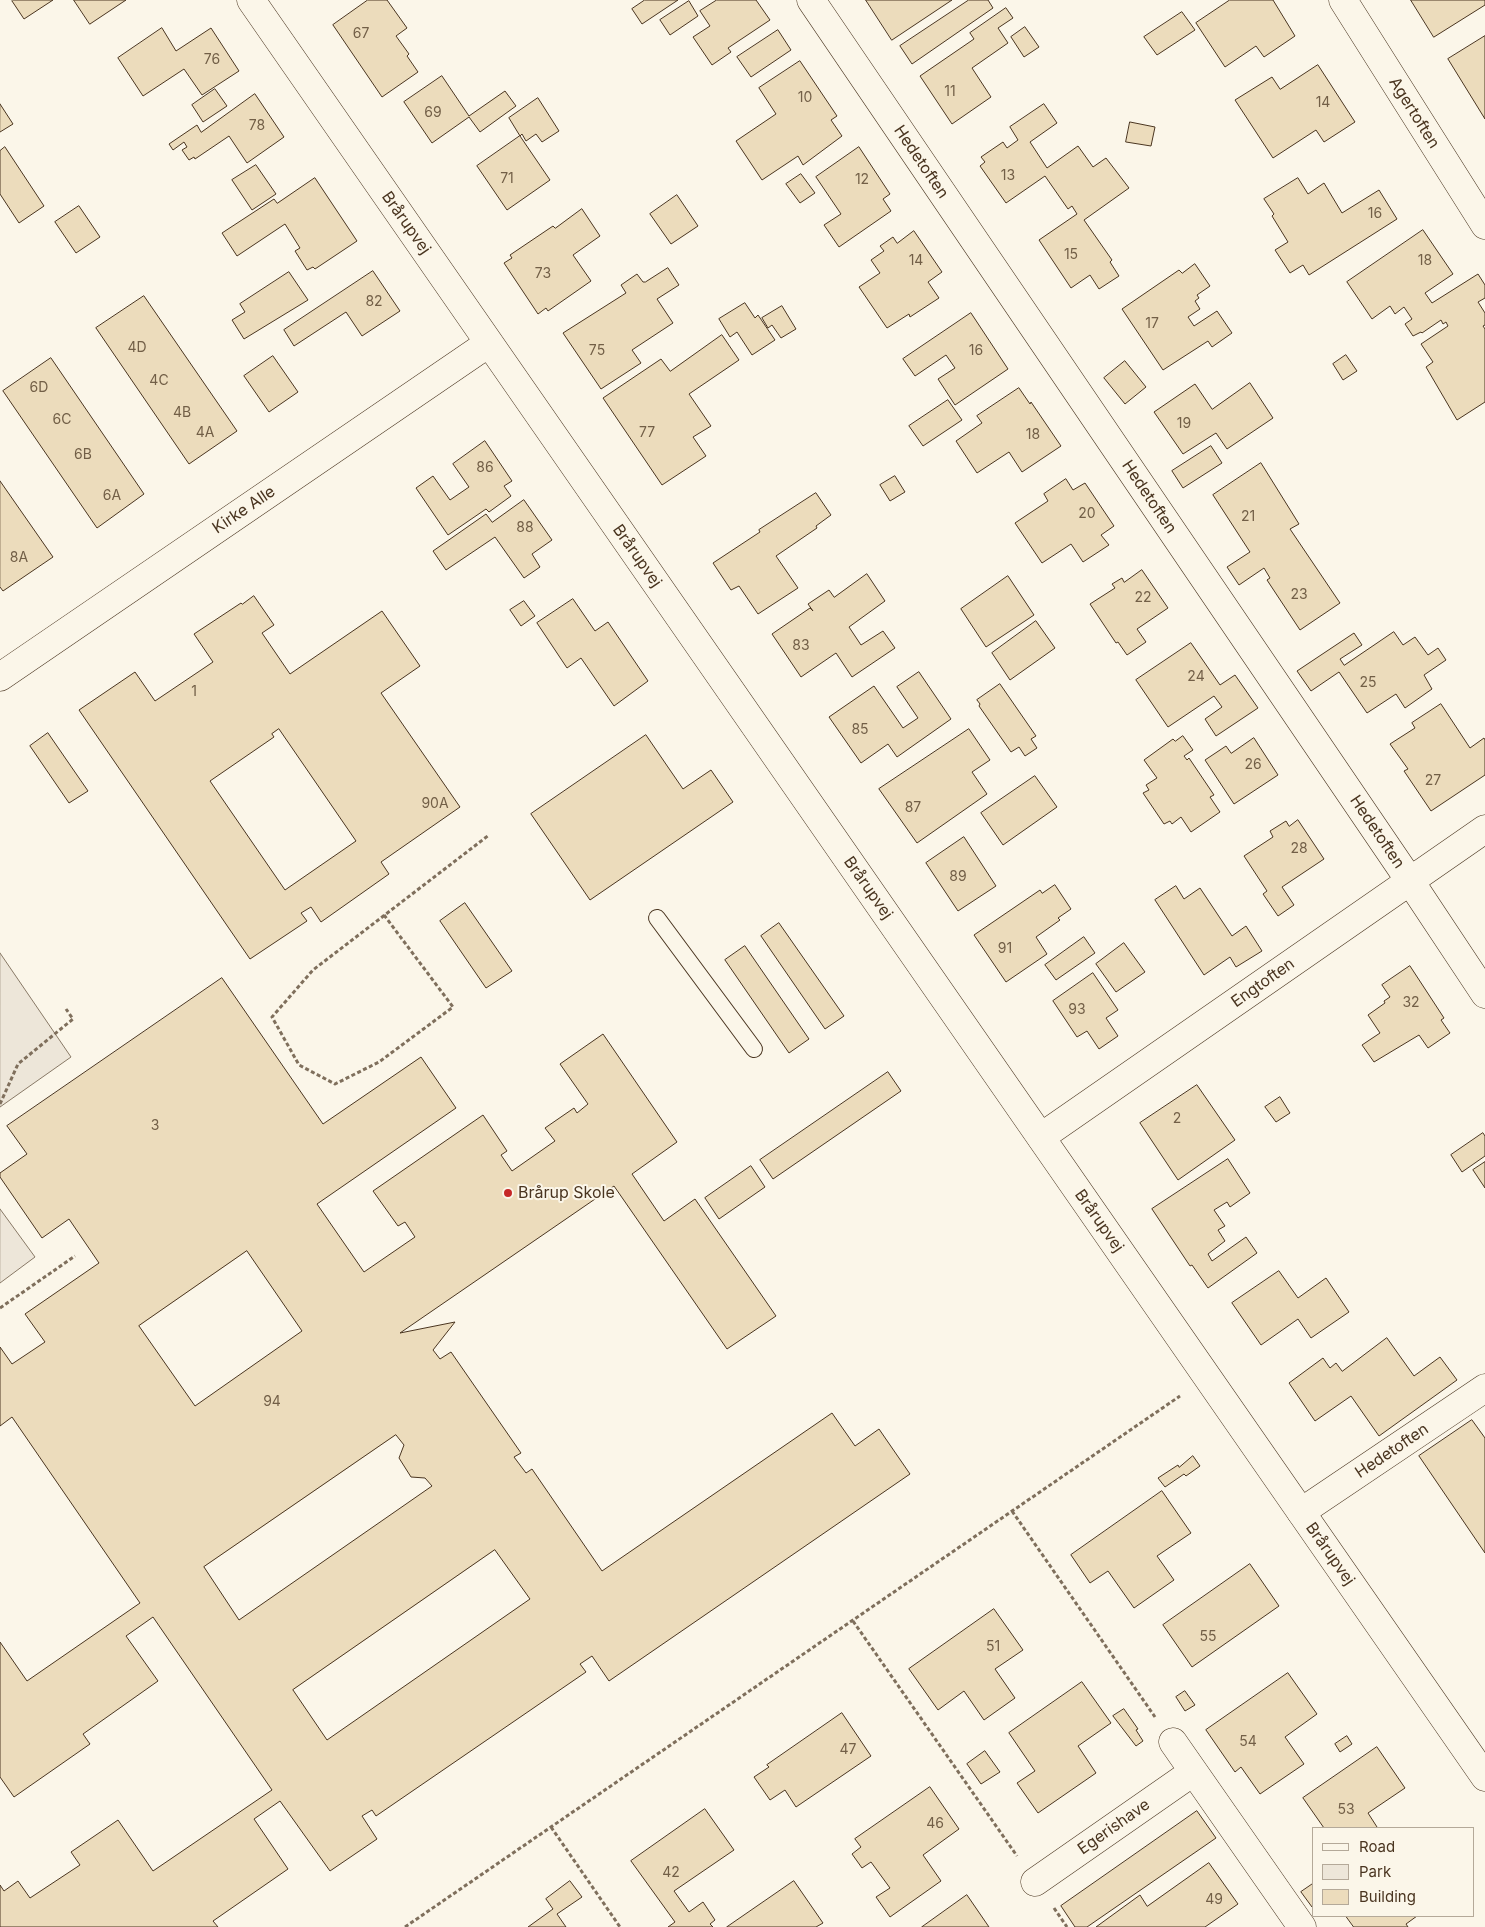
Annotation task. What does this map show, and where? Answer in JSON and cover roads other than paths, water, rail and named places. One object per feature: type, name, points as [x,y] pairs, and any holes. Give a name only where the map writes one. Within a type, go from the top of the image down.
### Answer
[{"type":"street","name":"Brårupvej","points":[[251,0],[1485,1776]]},
{"type":"street","name":"Hedetoften","points":[[812,0],[1485,994]]},
{"type":"street","name":"Agertoften","points":[[1343,0],[1485,225]]},
{"type":"street","name":"Kirke Alle","points":[[0,677],[489,343]]},
{"type":"street","name":"Engtoften","points":[[1041,1137],[1485,829]]},
{"type":"street","name":"Hedetoften","points":[[1301,1512],[1485,1390]]},
{"type":"street","points":[[1173,1742],[1302,1927]]},
{"type":"street","name":"Egerishave","points":[[1036,1882],[1193,1772]]},
{"type":"lane","points":[[657,918],[754,1049]]},
{"type":"place","name":"Brårup Skole","points":[[508,1193]]}]
